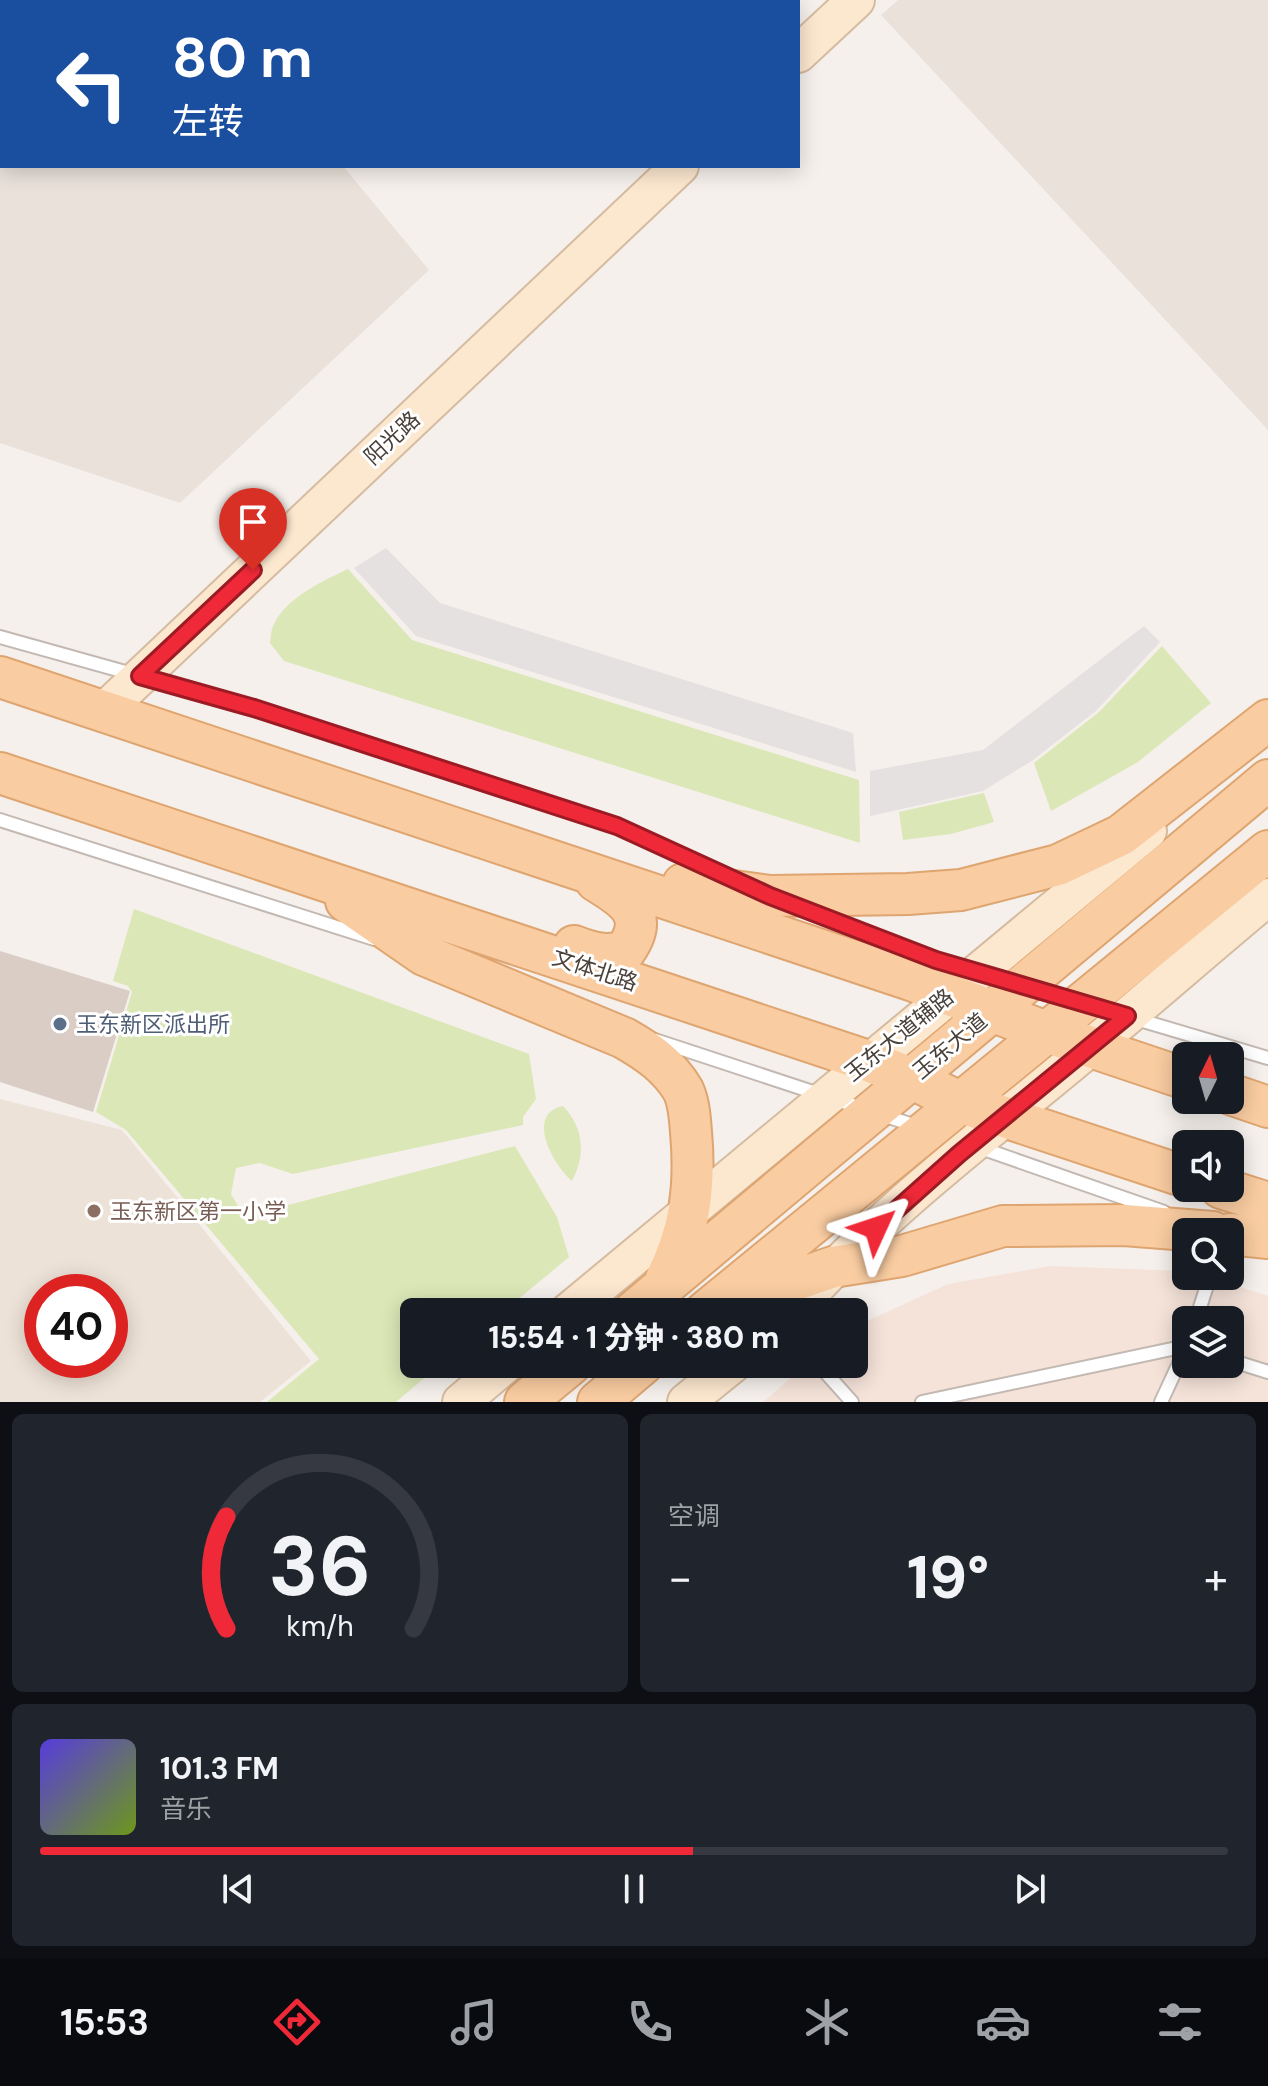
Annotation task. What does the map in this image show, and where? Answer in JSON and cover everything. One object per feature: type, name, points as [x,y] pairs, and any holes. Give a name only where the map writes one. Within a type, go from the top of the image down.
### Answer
[{"type":"main road","points":[[0,677],[569,865],[1008,998],[1046,1032],[1172,1074]]},
{"type":"main road","points":[[569,865],[770,896],[961,890],[1058,865],[1121,835],[1268,720]]},
{"type":"main road","name":"文体北路","points":[[0,773],[868,1061],[911,1078],[951,1130],[1004,1117],[1172,1172]]},
{"type":"main road","name":"玉东大道","points":[[649,1298],[1268,780]]},
{"type":"main road","points":[[725,1298],[951,1130],[1046,1032],[1105,1009],[1268,851]]},
{"type":"main road","points":[[306,874],[471,909],[593,953],[612,955],[625,951],[636,931],[632,906],[569,865]]},
{"type":"main road","points":[[306,874],[424,955],[624,1038],[649,1053],[667,1069],[683,1092],[690,1118],[691,1207],[679,1254],[648,1298]]},
{"type":"main road","points":[[1244,1099],[1268,1107]]},
{"type":"main road","points":[[1244,1195],[1268,1203]]},
{"type":"main road","points":[[746,1298],[833,1267],[902,1256],[1003,1226],[1124,1225],[1172,1229]]},
{"type":"main road","points":[[1244,1235],[1268,1238]]},
{"type":"main road","points":[[525,1402],[554,1378]]},
{"type":"main road","points":[[598,1402],[626,1378]]},
{"type":"street","points":[[800,52],[856,0]]},
{"type":"street","name":"阳光路","points":[[104,711],[678,168]]},
{"type":"street","name":"玉东大道辅路","points":[[584,1298],[1268,728]]},
{"type":"street","points":[[1004,1117],[1092,1046],[1105,1009],[1268,897]]},
{"type":"street","points":[[805,1298],[951,1130]]},
{"type":"street","points":[[461,1402],[489,1378]]},
{"type":"street","points":[[686,1402],[716,1378]]},
{"type":"lane","points":[[0,637],[254,708],[617,826],[770,896],[936,960],[963,983]]},
{"type":"lane","points":[[0,820],[424,955],[634,1033],[872,1111],[951,1130],[1185,1218]]},
{"type":"lane","points":[[1008,998],[1105,1009],[1268,1058]]},
{"type":"lane","points":[[1244,1240],[1268,1251]]},
{"type":"lane","points":[[922,1402],[1172,1350]]},
{"type":"lane","points":[[1244,1364],[1268,1372]]},
{"type":"lane","points":[[831,1378],[852,1402]]},
{"type":"lane","points":[[1161,1402],[1172,1378]]},
{"type":"shaded area","points":[[898,0],[1268,0],[1268,430],[881,15]]},
{"type":"shaded area","points":[[0,168],[345,168],[429,270],[180,503],[0,443]]},
{"type":"shaded area","points":[[386,548],[440,603],[853,733],[856,772],[416,636],[354,568]]},
{"type":"shaded area","points":[[1144,626],[1160,642],[1097,710],[1033,760],[983,791],[870,816],[870,771],[983,750]]},
{"type":"shaded area","name":"玉东新区第一小学","points":[[0,1099],[122,1130],[311,1361],[260,1402],[0,1402]]},
{"type":"shaded area","points":[[1050,1266],[1172,1270],[1172,1290],[1244,1288],[1268,1296],[1268,1402],[763,1402],[791,1378],[868,1378],[868,1321],[948,1284]]},
{"type":"green space","points":[[348,569],[412,640],[859,780],[860,843],[284,661],[270,643],[273,626],[280,614],[306,591]]},
{"type":"green space","points":[[1162,646],[1211,703],[1138,762],[1051,811],[1034,763],[1099,712]]},
{"type":"green space","points":[[984,793],[994,822],[951,834],[903,840],[899,812]]},
{"type":"green space","points":[[134,909],[529,1054],[536,1099],[523,1117],[523,1125],[293,1174],[260,1163],[236,1168],[231,1194],[246,1220],[273,1221],[288,1205],[515,1146],[557,1217],[569,1257],[520,1298],[400,1298],[400,1378],[424,1378],[396,1402],[267,1402],[319,1359],[126,1130],[96,1112],[132,992],[128,986],[113,981]]},
{"type":"green space","points":[[563,1106],[575,1123],[581,1142],[572,1181],[551,1153],[544,1129],[545,1119],[551,1111]]},
{"type":"building","name":"玉东新区派出所","points":[[0,951],[130,991],[93,1112],[0,1082]]},
{"type":"place","name":"玉东新区派出所","points":[[60,1024]]},
{"type":"place","name":"玉东新区第一小学","points":[[94,1211]]},
{"type":"route","points":[[253,570],[140,676],[254,708],[617,826],[770,896],[936,960],[1127,1016],[959,1154],[876,1228]]}]
